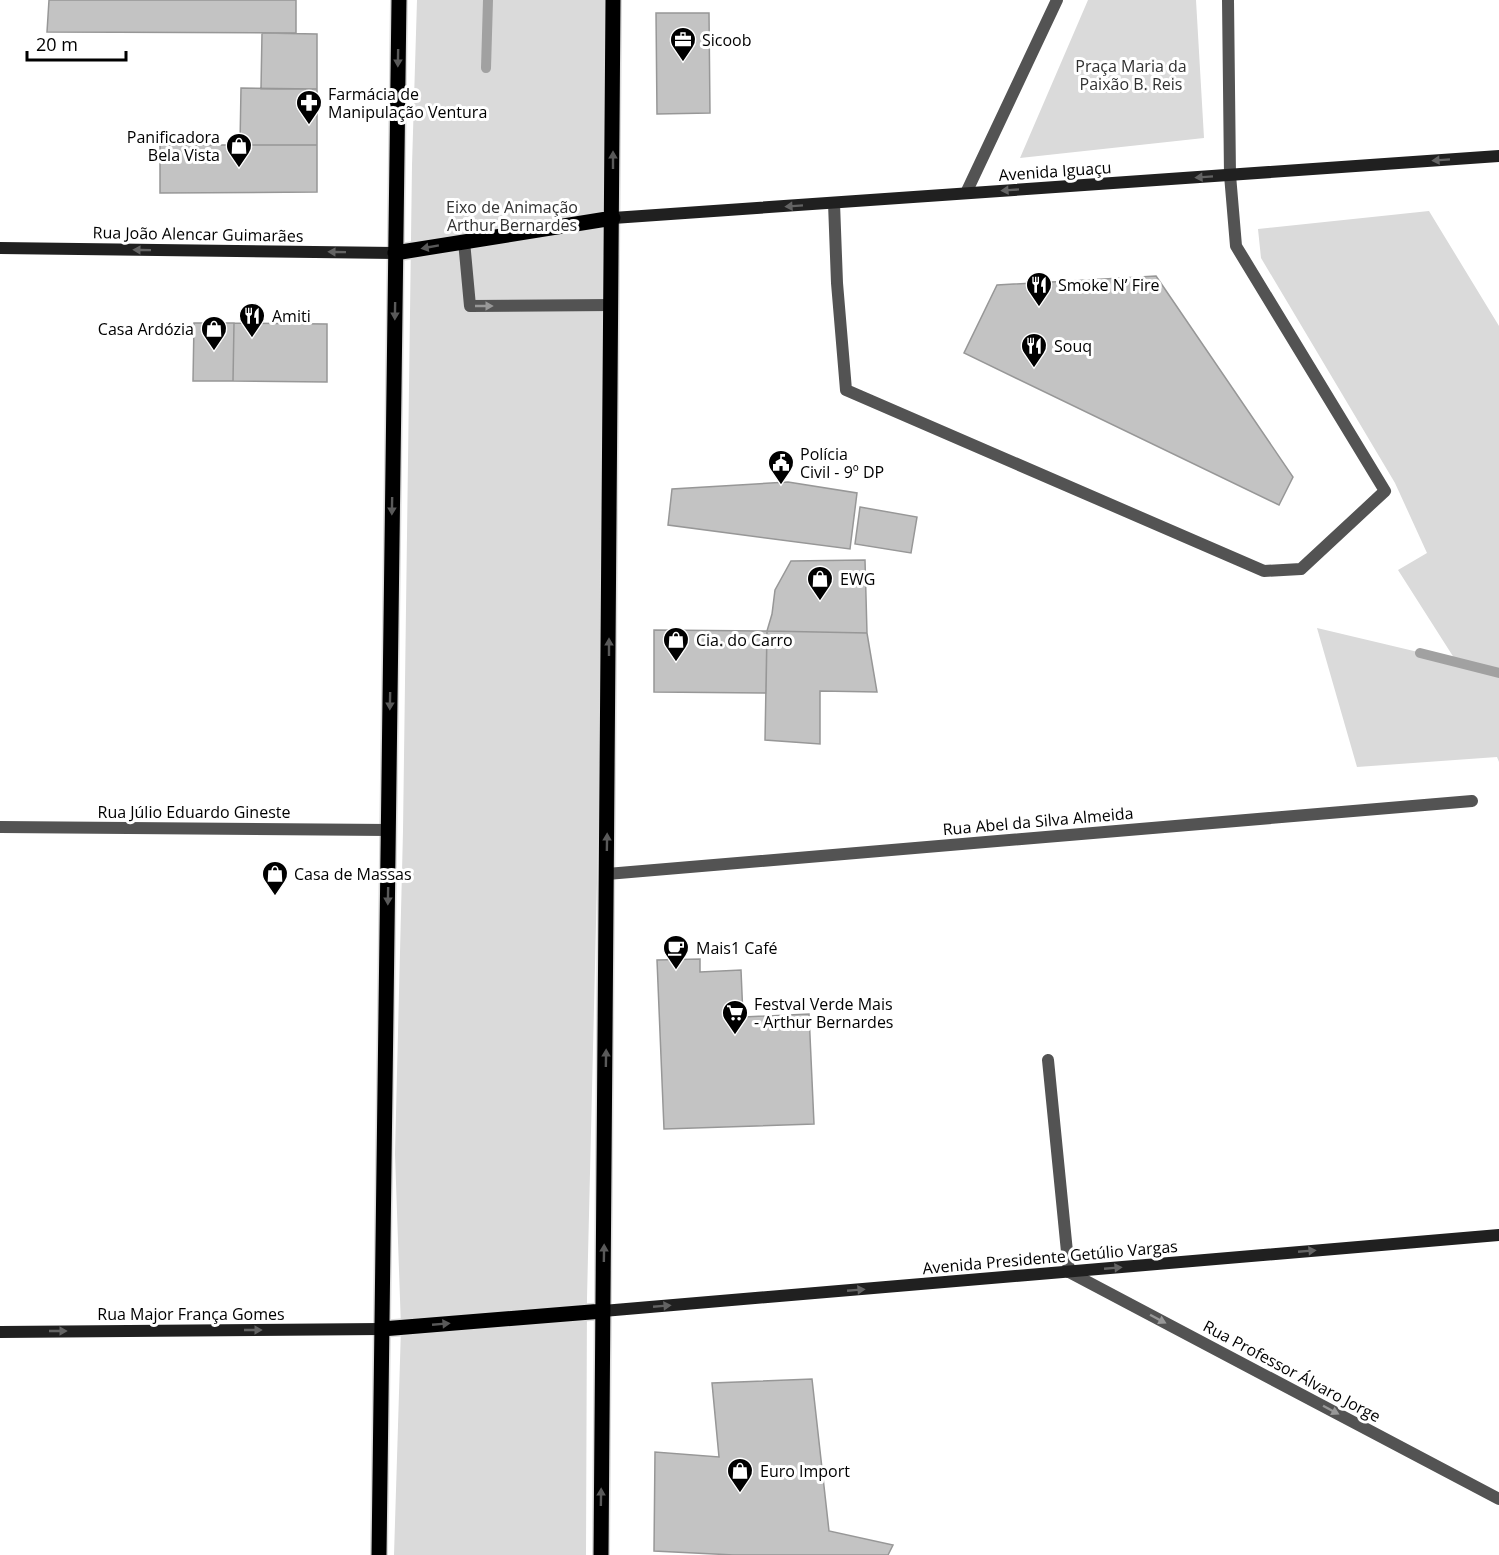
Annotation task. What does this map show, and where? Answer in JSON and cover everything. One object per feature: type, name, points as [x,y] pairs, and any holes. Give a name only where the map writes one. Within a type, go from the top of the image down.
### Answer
[{"type":"main road","points":[[380,1555],[399,0]]},
{"type":"main road","points":[[601,1555],[613,0]]},
{"type":"main road","name":"Avenida Iguaçu","points":[[613,218],[1499,156]]},
{"type":"main road","points":[[396,253],[613,218]]},
{"type":"main road","name":"Rua João Alencar Guimarães","points":[[0,248],[396,253]]},
{"type":"main road","name":"Avenida Presidente Getúlio Vargas","points":[[603,1311],[1499,1235]]},
{"type":"main road","points":[[382,1329],[603,1311]]},
{"type":"main road","name":"Rua Major França Gomes","points":[[0,1332],[382,1329]]},
{"type":"street","points":[[966,193],[1057,0]]},
{"type":"street","points":[[834,203],[837,283],[846,390],[1264,571],[1301,570],[1384,491],[1236,246],[1230,175],[1228,0]]},
{"type":"street","points":[[464,241],[470,306],[612,305]]},
{"type":"street","name":"Rua Abel da Silva Almeida","points":[[607,874],[1472,801]]},
{"type":"street","name":"Rua Júlio Eduardo Gineste","points":[[0,827],[389,830]]},
{"type":"street","points":[[1048,1060],[1070,1272]]},
{"type":"street","name":"Rua Professor Álvaro Jorge","points":[[1070,1272],[1499,1499]]},
{"type":"green space","name":"Eixo de Animação Arthur Bernardes","points":[[417,0],[610,0],[613,218],[587,1298],[586,1555],[394,1555],[401,1328],[395,1154],[403,831],[412,165]]},
{"type":"green space","name":"Praça Maria da Paixão B. Reis","points":[[1088,0],[1196,0],[1204,138],[1020,158]]},
{"type":"green space","points":[[1429,211],[1499,326],[1499,762],[1497,757],[1357,767],[1317,628],[1456,661],[1398,570],[1427,553],[1395,483],[1261,258],[1258,229]]},
{"type":"building","points":[[49,0],[296,0],[296,33],[47,32]]},
{"type":"building","name":"Sicoob","points":[[656,13],[709,13],[710,113],[657,114]]},
{"type":"building","points":[[262,33],[317,34],[317,89],[261,89]]},
{"type":"building","points":[[241,88],[317,89],[317,145],[240,145]]},
{"type":"building","name":"Panificadora Bela Vista","points":[[160,145],[317,145],[317,192],[160,193]]},
{"type":"building","points":[[1156,276],[1293,477],[1279,505],[964,353],[997,285]]},
{"type":"building","name":"Casa Ardózia","points":[[194,323],[234,323],[233,381],[193,381]]},
{"type":"building","points":[[234,323],[327,324],[327,382],[233,381]]},
{"type":"building","points":[[788,482],[857,493],[850,549],[668,525],[672,489]]},
{"type":"building","points":[[860,507],[917,517],[911,553],[855,544]]},
{"type":"building","name":"EWG","points":[[865,560],[867,633],[767,631],[775,590],[791,561]]},
{"type":"building","points":[[654,630],[767,631],[766,693],[654,692]]},
{"type":"building","points":[[767,631],[867,633],[877,692],[820,691],[820,744],[765,740]]},
{"type":"building","name":"Festval Verde Mais - Arthur Bernardes","points":[[700,959],[700,972],[741,970],[743,1017],[809,1014],[814,1124],[664,1129],[657,960]]},
{"type":"building","name":"Euro Import","points":[[812,1379],[829,1531],[893,1545],[888,1555],[734,1555],[654,1551],[655,1452],[719,1457],[712,1383]]},
{"type":"waterway","points":[[486,68],[488,0]]},
{"type":"waterway","points":[[1420,653],[1499,673]]},
{"type":"place","name":"Sicoob","points":[[683,63]]},
{"type":"place","name":"Farmácia de Manipulação Ventura","points":[[309,126]]},
{"type":"place","name":"Panificadora Bela Vista","points":[[239,169]]},
{"type":"place","name":"Smoke N’ Fire","points":[[1039,308]]},
{"type":"place","name":"Amiti","points":[[252,339]]},
{"type":"place","name":"Casa Ardózia","points":[[214,352]]},
{"type":"place","name":"Souq","points":[[1034,369]]},
{"type":"place","name":"Polícia Civil - 9º DP","points":[[781,486]]},
{"type":"place","name":"EWG","points":[[820,602]]},
{"type":"place","name":"Cia. do Carro","points":[[676,663]]},
{"type":"place","name":"Casa de Massas","points":[[275,897]]},
{"type":"place","name":"Mais1 Café","points":[[676,971]]},
{"type":"place","name":"Festval Verde Mais - Arthur Bernardes","points":[[735,1036]]},
{"type":"place","name":"Euro Import","points":[[740,1494]]}]
